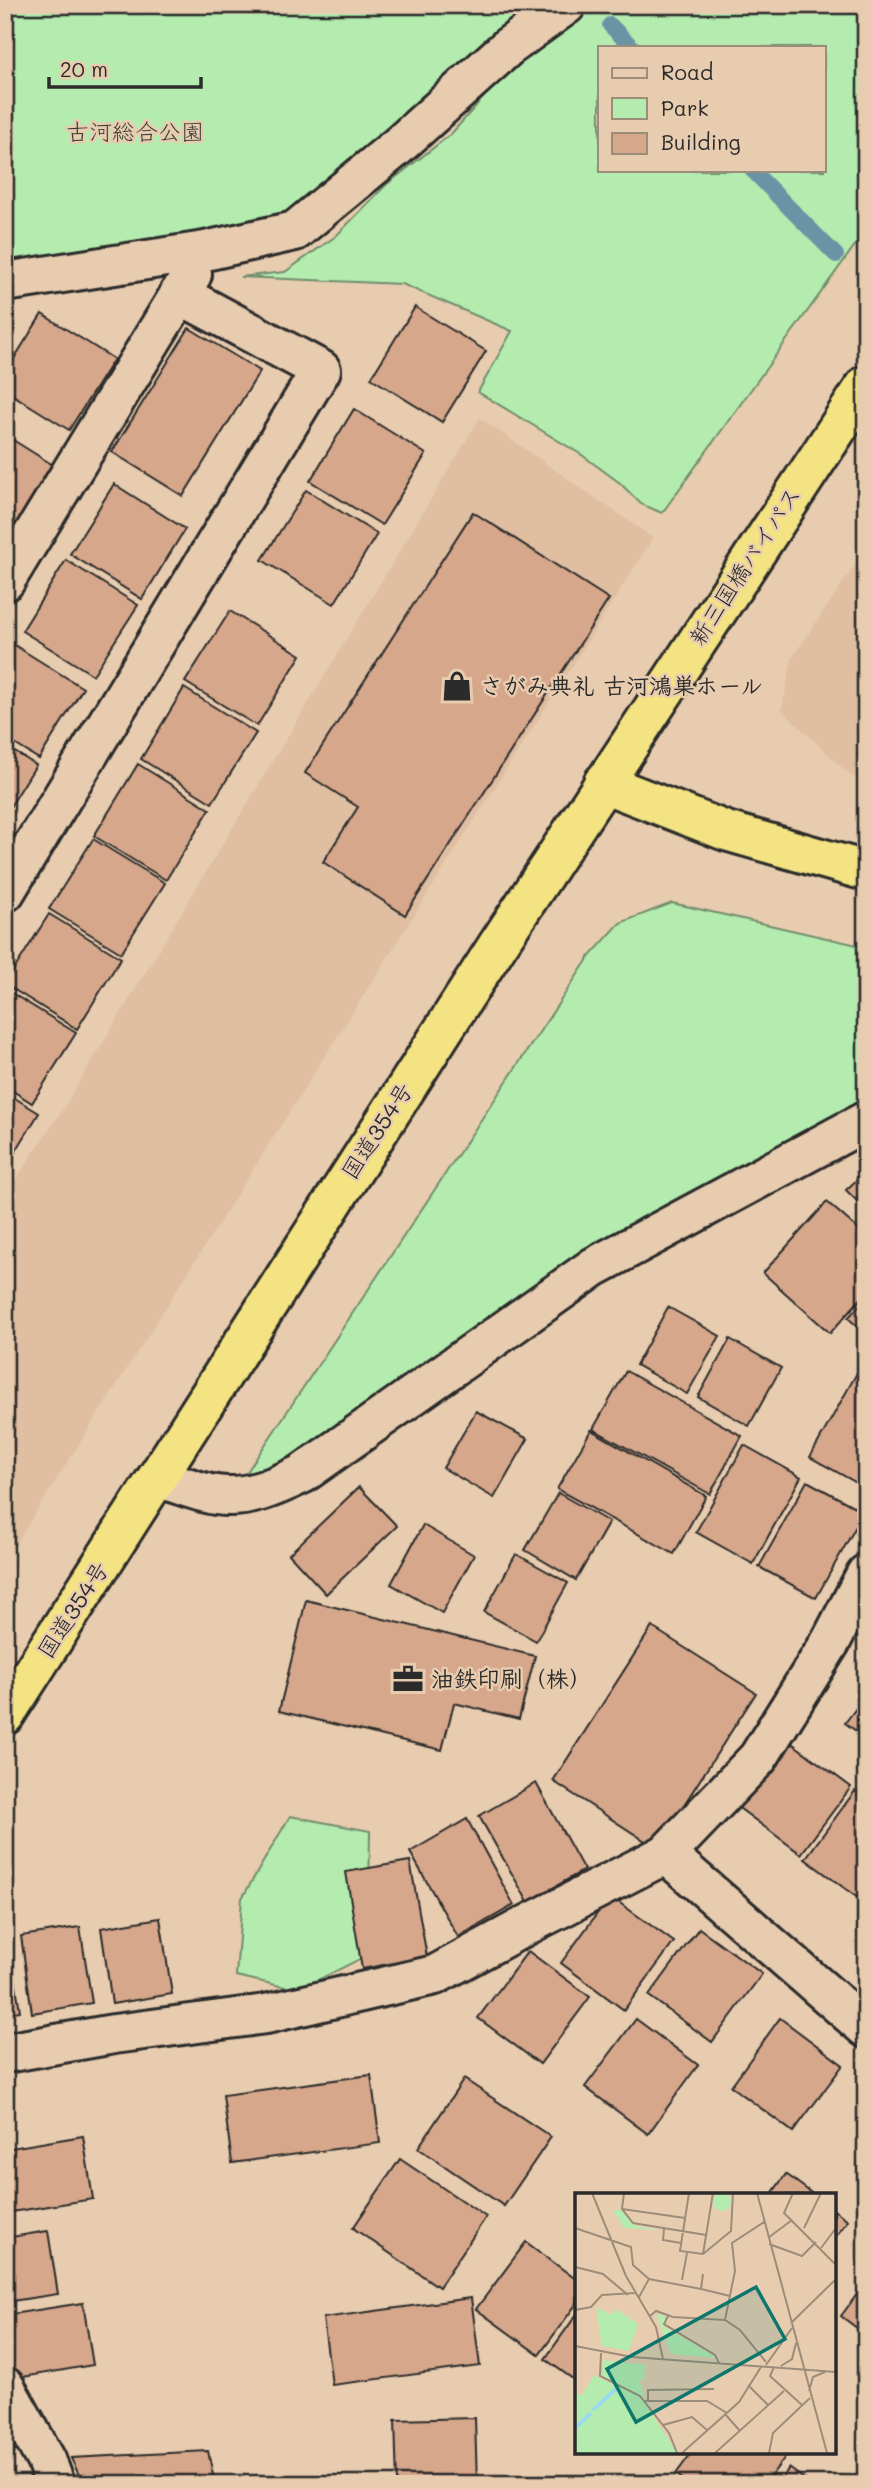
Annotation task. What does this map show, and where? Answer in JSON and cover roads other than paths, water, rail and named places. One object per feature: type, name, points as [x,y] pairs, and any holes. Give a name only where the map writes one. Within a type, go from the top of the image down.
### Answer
[{"type":"highway","name":"新三国橋バイパス","points":[[603,783],[866,385]]},
{"type":"highway","points":[[603,783],[726,831],[866,871]]},
{"type":"highway","name":"国道354号","points":[[5,1715],[300,1251],[603,783]]},
{"type":"street","points":[[5,282],[205,251],[295,231],[398,146],[508,47],[566,5]]},
{"type":"street","points":[[5,581],[205,251]]},
{"type":"street","points":[[5,892],[321,370],[179,294]]},
{"type":"street","points":[[158,1477],[216,1495],[239,1495],[272,1488],[302,1475],[594,1267],[866,1121]]},
{"type":"street","points":[[5,2053],[114,2034],[266,2014],[435,1975],[666,1854],[758,1758],[831,1641],[866,1574]]},
{"type":"street","points":[[666,1854],[866,2028]]},
{"type":"street","points":[[5,2388],[46,2460],[55,2484]]},
{"type":"waterway","points":[[610,25],[631,46]]},
{"type":"waterway","points":[[754,172],[836,255]]},
{"type":"place","name":"さがみ典礼 古河鴻巣ホール","points":[[457,686]]},
{"type":"place","name":"油鉄印刷（株）","points":[[408,1679]]},
{"type":"park label","name":"古河総合公園","points":[[135,132]]}]
